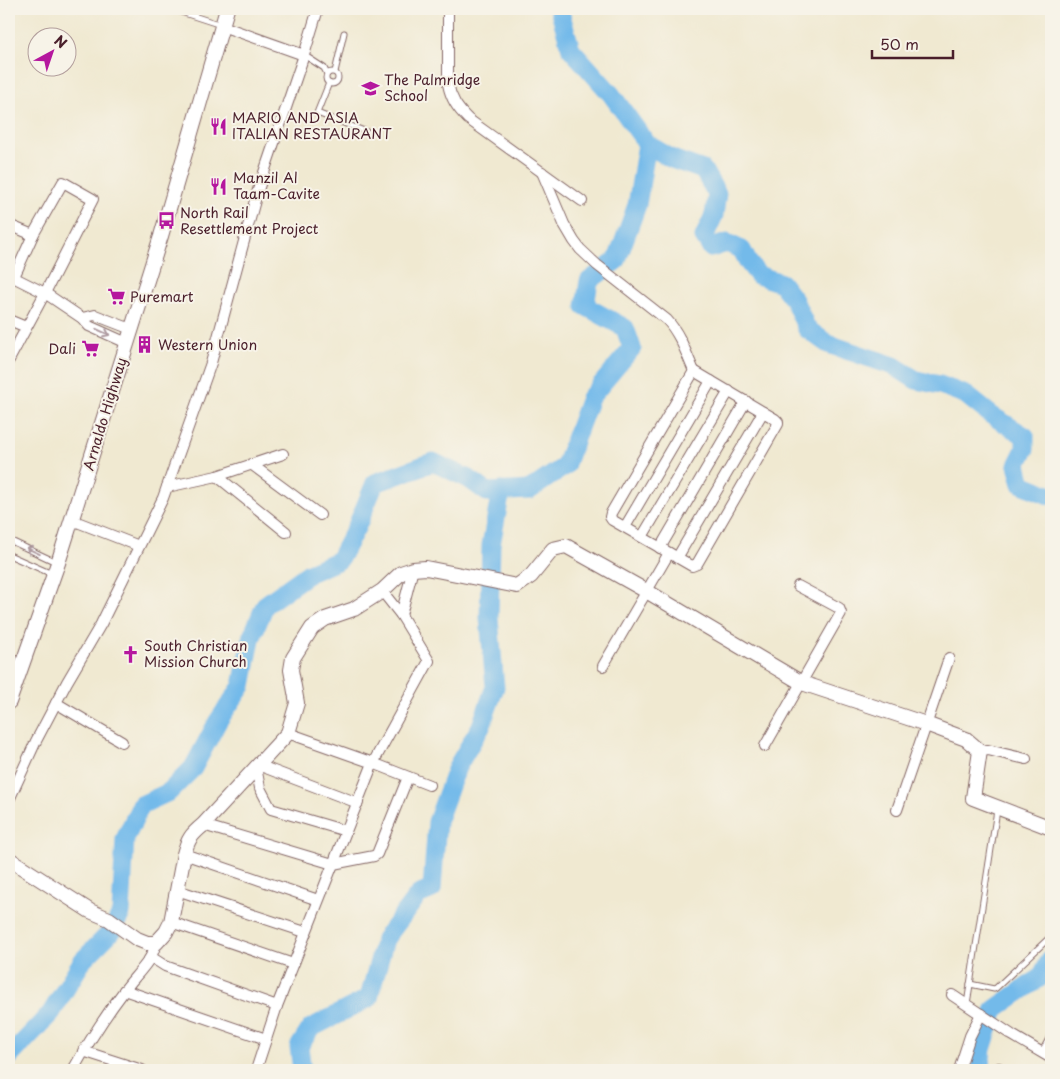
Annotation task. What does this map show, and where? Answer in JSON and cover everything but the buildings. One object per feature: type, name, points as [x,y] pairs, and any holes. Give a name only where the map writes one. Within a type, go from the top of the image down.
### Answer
[{"type":"street","name":"Arnaldo Highway","points":[[9,702],[56,569],[164,228],[227,9]]},
{"type":"street","points":[[9,800],[26,760],[101,624],[163,498],[210,363],[257,193],[318,9]]},
{"type":"street","points":[[448,9],[447,76],[450,92],[459,110],[468,119],[582,201]]},
{"type":"street","points":[[222,26],[304,55]]},
{"type":"street","points":[[542,172],[569,233],[580,249],[597,265],[667,320],[678,335],[694,371],[778,422],[778,426],[697,564],[692,566],[611,519],[610,515],[694,371]]},
{"type":"street","points":[[9,358],[45,293],[93,199],[63,182],[11,276],[45,293],[82,318],[89,326],[127,344]]},
{"type":"street","points":[[9,225],[33,235]]},
{"type":"street","points":[[82,318],[95,315],[131,329]]},
{"type":"street","points":[[9,320],[26,327]]},
{"type":"street","points":[[625,527],[711,381]]},
{"type":"street","points":[[642,538],[728,391]]},
{"type":"street","points":[[660,548],[746,401]]},
{"type":"street","points":[[603,666],[763,412]]},
{"type":"street","points":[[167,487],[217,476],[283,454]]},
{"type":"street","points":[[251,464],[320,515]]},
{"type":"street","points":[[217,476],[286,532]]},
{"type":"street","points":[[72,520],[139,546]]},
{"type":"street","points":[[73,1070],[83,1051],[124,990],[151,957],[156,943],[172,922],[184,854],[190,836],[203,826],[288,733],[297,703],[291,670],[293,658],[312,628],[325,619],[354,608],[382,591],[401,573],[413,569],[426,568],[517,586],[531,576],[553,549],[566,546],[802,683],[966,739],[980,752]]},
{"type":"street","points":[[402,615],[413,569]]},
{"type":"street","points":[[764,746],[842,613],[840,608],[798,586]]},
{"type":"street","points":[[256,1070],[277,1006],[305,932],[373,763],[429,661],[402,615],[382,591]]},
{"type":"street","points":[[897,810],[949,658]]},
{"type":"street","points":[[56,703],[122,742]]},
{"type":"street","points":[[288,733],[429,785]]},
{"type":"street","points":[[980,752],[988,750],[1026,759]]},
{"type":"street","points":[[980,752],[972,798],[1051,828]]},
{"type":"street","points":[[257,766],[358,803]]},
{"type":"street","points":[[257,766],[260,788],[271,809],[346,831]]},
{"type":"street","points":[[203,826],[333,864],[375,856],[408,777]]},
{"type":"street","points":[[9,849],[94,904],[109,919]]},
{"type":"street","points":[[184,854],[318,900]]},
{"type":"street","points":[[9,859],[90,911],[109,919],[137,939],[147,943],[156,943]]},
{"type":"street","points":[[177,890],[305,932]]},
{"type":"street","points":[[172,922],[293,964]]},
{"type":"street","points":[[151,957],[165,966],[277,1006]]},
{"type":"street","points":[[124,990],[266,1038]]},
{"type":"street","points":[[952,995],[1012,1035],[1048,1056],[1051,1040]]},
{"type":"street","points":[[959,1070],[970,1036],[981,1014]]},
{"type":"street","points":[[83,1051],[142,1070]]},
{"type":"lane","points":[[172,9],[222,26]]},
{"type":"lane","points":[[334,72],[344,33]]},
{"type":"lane","points":[[304,55],[324,68],[327,74],[329,83],[318,113],[367,132]]},
{"type":"lane","points":[[327,74],[334,72]]},
{"type":"lane","points":[[329,83],[333,84],[338,81],[338,74],[334,72]]},
{"type":"lane","points":[[9,540],[56,569]]},
{"type":"lane","points":[[9,555],[56,569]]},
{"type":"lane","points":[[967,1004],[997,807]]},
{"type":"lane","points":[[970,984],[996,988],[1048,938]]},
{"type":"waterway","points":[[9,1057],[51,1013],[83,960],[113,930],[121,913],[125,839],[141,805],[169,792],[193,768],[218,721],[242,686],[251,639],[265,605],[309,573],[339,560],[357,526],[375,483],[433,462],[469,479],[487,492],[530,490],[565,466],[590,398],[632,348],[625,328],[585,306],[589,281],[617,260],[637,205],[647,144],[611,94],[571,49],[559,9]]},
{"type":"waterway","points":[[647,144],[672,159],[703,170],[717,194],[714,215],[704,237],[711,248],[727,243],[742,250],[758,275],[781,283],[794,300],[807,329],[828,344],[894,366],[916,380],[940,385],[966,395],[991,415],[1025,436],[1025,449],[1017,465],[1022,484],[1051,496]]},
{"type":"waterway","points":[[302,1070],[299,1047],[311,1028],[369,998],[385,939],[418,895],[432,889],[437,822],[457,767],[481,726],[495,687],[489,618],[491,545],[501,491]]},
{"type":"waterway","points":[[982,1070],[982,1049],[995,1009],[1041,977],[1051,958]]},
{"type":"place","name":"The Palmridge School","points":[[370,88]]},
{"type":"place","name":"MARIO AND ASIA ITALIAN RESTAURANT","points":[[218,126]]},
{"type":"place","name":"Manzil Al Taam-Cavite","points":[[219,186]]},
{"type":"place","name":"North Rail Resettlement Project","points":[[166,221]]},
{"type":"place","name":"Puremart","points":[[116,297]]},
{"type":"place","name":"Western Union","points":[[144,345]]},
{"type":"place","name":"Dali","points":[[90,349]]},
{"type":"place","name":"South Christian Mission Church","points":[[130,654]]}]
